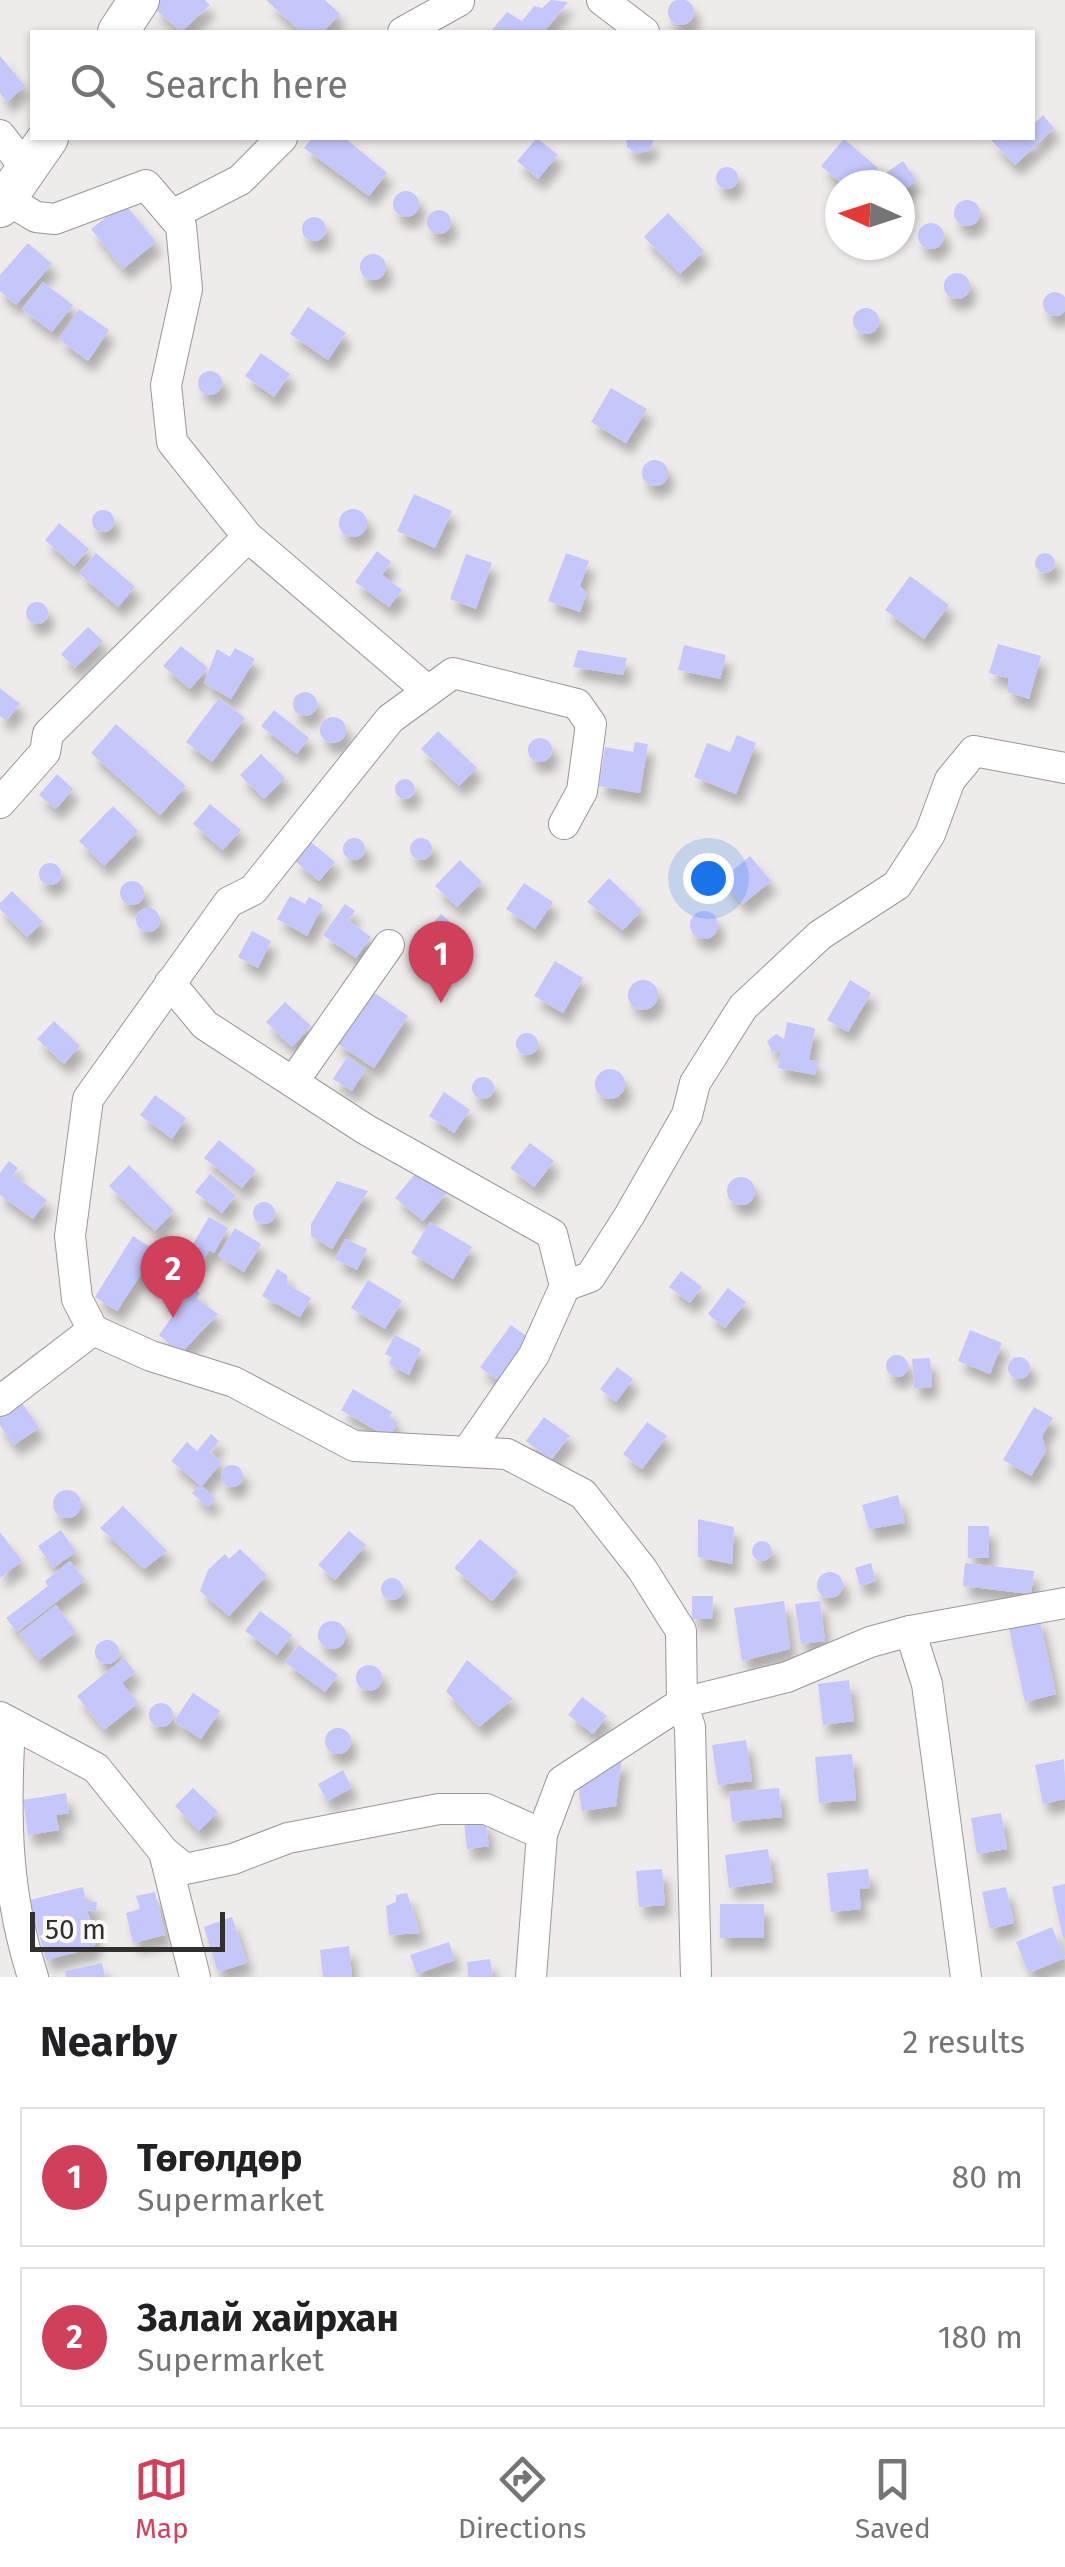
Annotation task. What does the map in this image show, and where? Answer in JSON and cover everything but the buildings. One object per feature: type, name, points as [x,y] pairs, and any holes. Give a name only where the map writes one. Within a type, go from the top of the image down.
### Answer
[{"type":"street","points":[[406,30],[459,0]]},
{"type":"street","points":[[602,0],[641,30]]},
{"type":"street","points":[[0,135],[36,217],[55,219],[146,185],[181,226],[187,289],[166,385],[172,442],[248,538],[428,691]]},
{"type":"street","points":[[172,215],[240,180],[280,140]]},
{"type":"street","points":[[0,802],[45,752],[48,734],[248,538]]},
{"type":"street","points":[[564,824],[582,791],[591,724],[576,704],[453,673],[390,719],[253,890],[229,902],[88,1099],[70,1236],[77,1299],[93,1330],[151,1356],[234,1382],[354,1446],[507,1454],[584,1494],[642,1569],[681,1630],[682,1703],[690,1727],[696,1977]]},
{"type":"street","points":[[565,1286],[590,1277],[620,1232],[687,1115],[695,1083],[743,1007],[820,935],[897,885],[930,834],[950,780],[974,750],[1065,768]]},
{"type":"street","points":[[293,1082],[389,944]]},
{"type":"street","points":[[170,983],[205,1025],[365,1129],[552,1234],[565,1286],[534,1355],[467,1452]]},
{"type":"street","points":[[0,1401],[93,1330]]},
{"type":"street","points":[[531,1977],[542,1834],[562,1781],[682,1703],[787,1677],[910,1631],[1062,1598]]},
{"type":"street","points":[[910,1631],[927,1684],[966,1977]]},
{"type":"street","points":[[33,1977],[20,1939],[4,1826],[5,1720],[96,1768],[164,1852],[186,1869],[233,1859],[288,1838],[439,1808],[486,1809],[542,1834]]},
{"type":"street","points":[[164,1852],[195,1977]]},
{"type":"place","name":"Төгөлдөр","points":[[441,1003]]},
{"type":"place","name":"Залай хайрхан","points":[[173,1318]]}]
